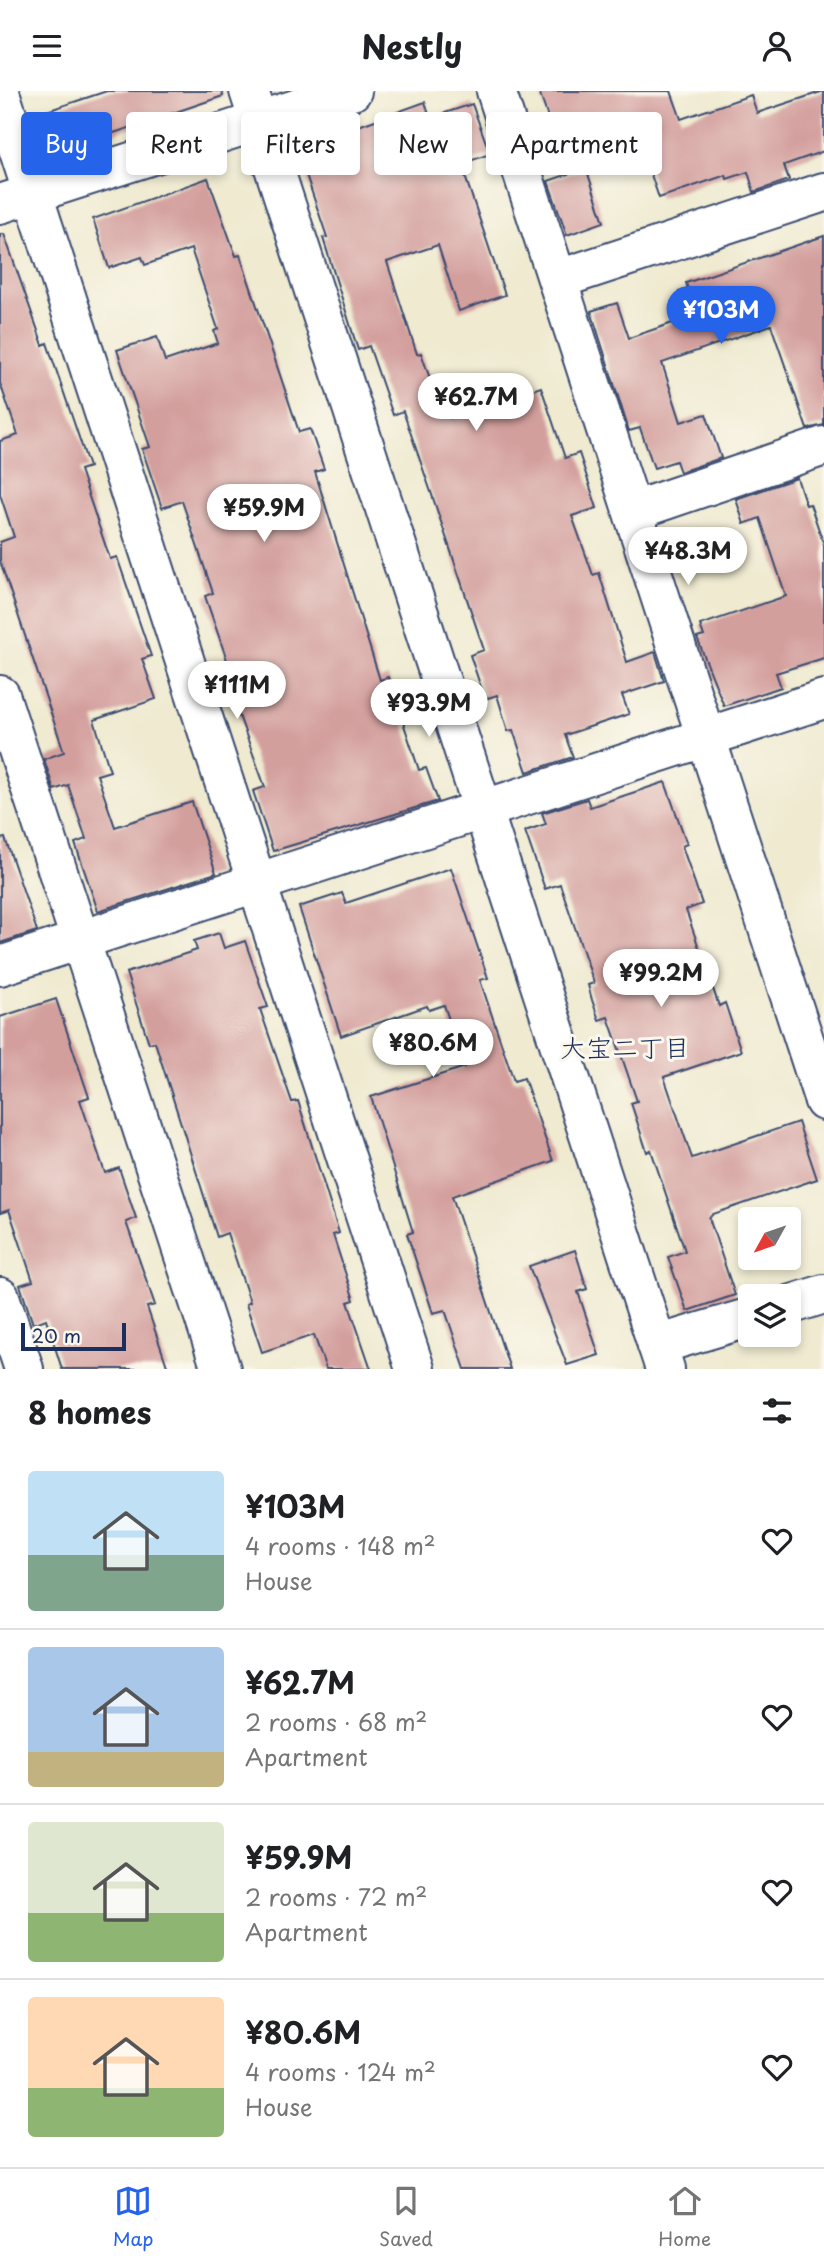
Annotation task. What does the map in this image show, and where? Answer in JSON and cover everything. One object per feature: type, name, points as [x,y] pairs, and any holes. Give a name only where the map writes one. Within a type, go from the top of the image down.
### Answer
[{"type":"street","points":[[17,198],[254,106],[352,91]]},
{"type":"street","points":[[496,91],[824,1101]]},
{"type":"street","points":[[0,93],[17,198],[259,883],[415,1369]]},
{"type":"street","points":[[254,106],[661,1357],[738,1323]]},
{"type":"street","points":[[559,279],[824,192]]},
{"type":"street","points":[[633,511],[824,446]]},
{"type":"street","points":[[0,695],[221,1369]]},
{"type":"street","points":[[0,966],[824,699]]},
{"type":"street","points":[[801,1301],[824,1294]]},
{"type":"street","points":[[0,1297],[24,1369]]},
{"type":"building","points":[[107,91],[222,91],[223,96],[176,112],[126,112],[126,129],[112,134],[112,112],[44,112]]},
{"type":"building","points":[[539,91],[671,91],[681,119],[751,95],[757,113],[824,91],[824,151],[784,165],[789,180],[754,192],[748,172],[727,179],[726,175],[659,198],[651,175],[662,175],[662,112],[546,112]]},
{"type":"building","points":[[425,102],[428,112],[397,112]]},
{"type":"building","points":[[472,104],[486,143],[486,155],[472,160],[472,112],[448,112]]},
{"type":"building","points":[[374,120],[374,175],[465,175],[505,295],[459,311],[438,245],[387,262],[417,354],[421,353],[442,413],[447,411],[450,418],[541,387],[565,458],[579,453],[597,508],[572,516],[593,575],[599,573],[627,662],[655,652],[664,681],[622,695],[629,714],[565,735],[573,757],[527,772],[513,730],[508,731],[497,695],[485,699],[470,655],[484,650],[432,495],[403,411],[393,415],[369,346],[358,350],[323,238],[327,237],[306,175],[360,175],[360,125]]},
{"type":"building","points":[[566,175],[588,175],[604,222],[567,235],[548,181]]},
{"type":"building","points":[[208,178],[236,256],[240,255],[299,432],[310,429],[324,469],[315,472],[380,680],[388,677],[419,770],[426,768],[438,801],[273,851],[253,791],[265,787],[221,666],[228,663],[205,596],[213,593],[182,501],[162,508],[142,449],[150,447],[117,350],[157,337],[165,361],[218,343],[214,331],[218,329],[191,249],[145,265],[142,257],[109,268],[93,219]]},
{"type":"building","points":[[0,234],[4,234],[43,345],[47,343],[89,467],[80,470],[110,559],[117,557],[151,656],[142,659],[156,699],[94,720],[110,771],[97,775],[115,827],[192,802],[216,873],[98,911],[75,843],[86,839],[68,785],[54,790],[44,759],[64,752],[0,561],[0,542],[14,537],[0,494],[0,441],[18,435],[0,383]]},
{"type":"building","points":[[824,236],[824,425],[807,429],[771,325],[662,363],[681,422],[706,414],[721,458],[680,472],[676,461],[654,468],[640,428],[629,431],[591,311],[617,303],[629,338],[687,318],[679,292],[688,289],[686,283]]},
{"type":"building","points":[[797,478],[806,505],[810,504],[824,545],[824,658],[776,673],[781,687],[724,706],[697,638],[704,636],[700,625],[786,596],[760,518],[744,524],[736,499]]},
{"type":"building","points":[[665,782],[687,844],[682,846],[702,904],[686,910],[719,1006],[725,1003],[741,1051],[664,1077],[692,1158],[798,1122],[817,1179],[713,1214],[709,1218],[735,1295],[687,1311],[668,1257],[685,1251],[651,1150],[647,1152],[631,1103],[637,1101],[608,1017],[599,1020],[588,985],[594,983],[560,884],[545,889],[525,831],[546,824],[542,813],[587,799],[590,807]]},
{"type":"building","points":[[5,838],[37,931],[0,943],[0,839]]},
{"type":"building","points":[[451,868],[488,978],[480,980],[514,1081],[524,1078],[553,1161],[452,1196],[510,1369],[465,1369],[445,1310],[433,1313],[407,1234],[413,1232],[371,1097],[465,1067],[444,1005],[429,1010],[427,1006],[341,1036],[299,907],[342,893],[346,903]]},
{"type":"building","points":[[219,933],[224,948],[245,941],[268,1007],[260,1009],[292,1102],[298,1101],[339,1233],[333,1235],[354,1300],[348,1302],[371,1369],[326,1369],[314,1335],[262,1352],[246,1304],[250,1302],[227,1233],[217,1237],[155,1042],[149,1043],[126,973],[197,950],[194,941]]},
{"type":"building","points":[[56,999],[89,1097],[80,1100],[105,1173],[119,1168],[136,1218],[126,1222],[155,1305],[147,1307],[168,1369],[62,1369],[46,1319],[33,1324],[20,1285],[33,1281],[9,1210],[0,1213],[0,1017]]},
{"type":"building","points":[[575,1250],[587,1289],[578,1292],[599,1355],[567,1365],[529,1266]]},
{"type":"district","name":"大宝二丁目","points":[[625,1046]]}]
